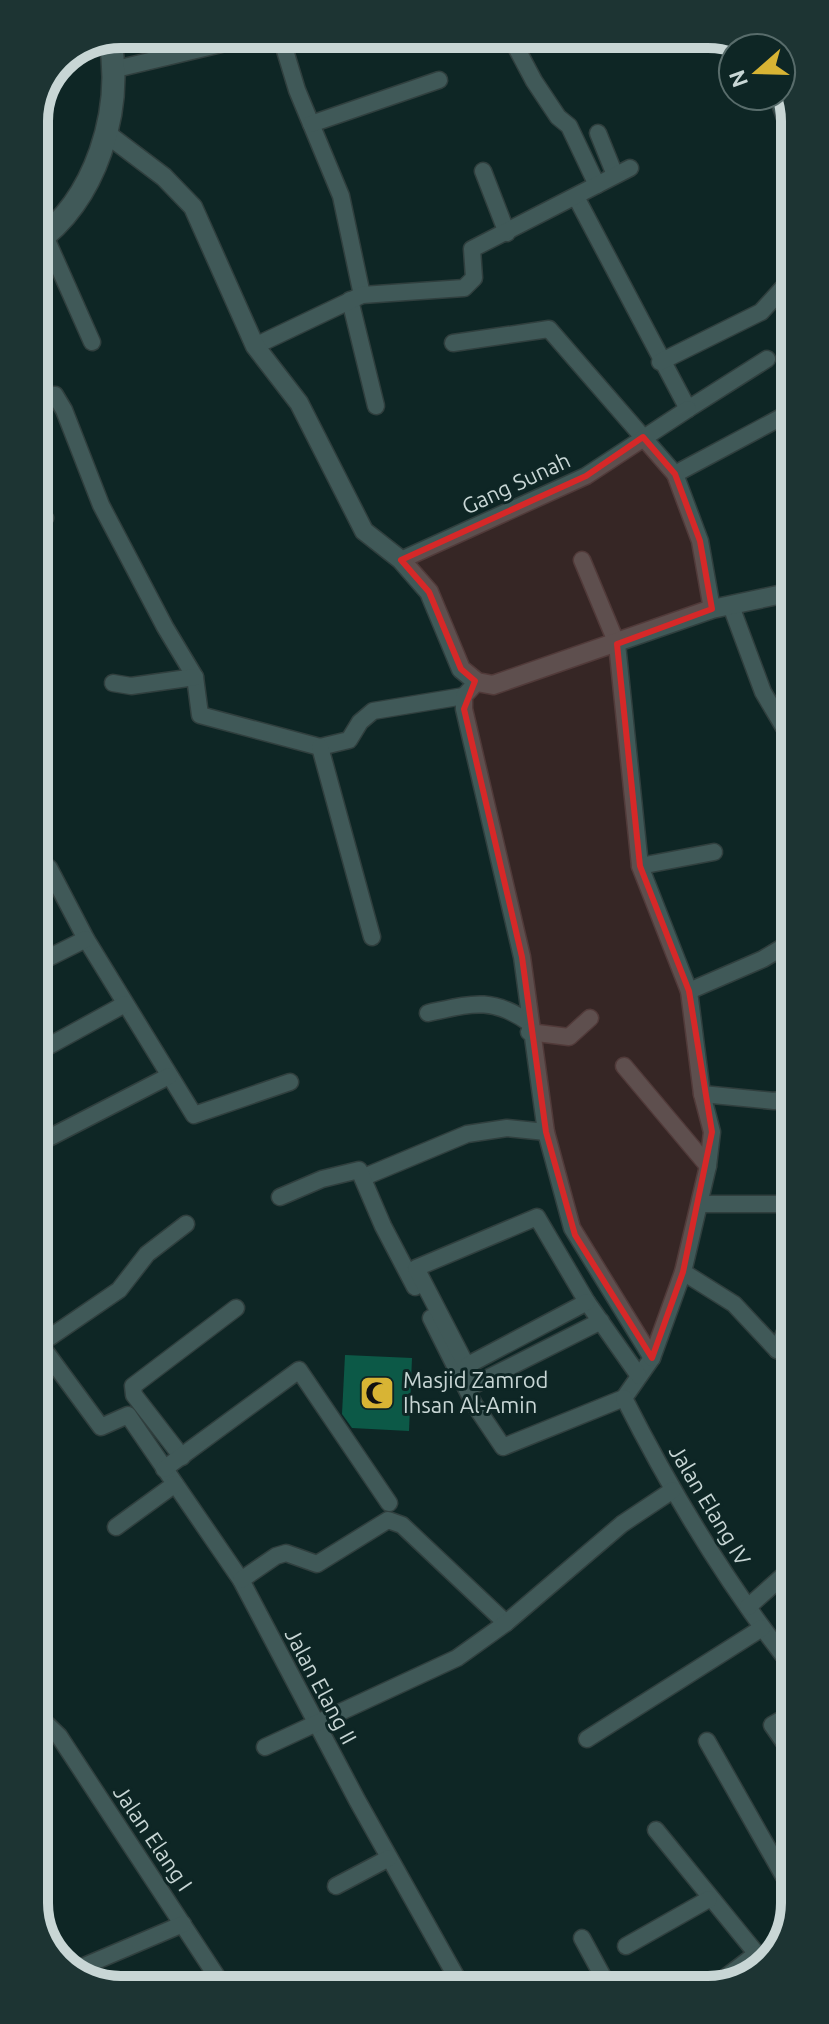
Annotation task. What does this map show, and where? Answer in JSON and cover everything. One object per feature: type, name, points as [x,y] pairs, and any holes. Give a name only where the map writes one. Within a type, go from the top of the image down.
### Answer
[{"type":"main road","points":[[48,231],[89,182],[107,134],[116,69],[112,49]]},
{"type":"street","points":[[116,69],[204,48]]},
{"type":"street","points":[[285,48],[311,124],[341,196],[376,406]]},
{"type":"street","points":[[516,48],[558,117],[569,126],[597,185]]},
{"type":"street","points":[[311,124],[439,80]]},
{"type":"street","points":[[255,346],[356,297],[464,288],[474,278],[472,249],[623,171],[598,133]]},
{"type":"street","points":[[107,134],[164,177],[193,207],[255,346],[299,403],[364,531],[401,560],[429,592],[470,689],[464,709],[522,957],[529,1027],[546,1132],[575,1235],[652,1358]]},
{"type":"street","points":[[483,171],[507,233]]},
{"type":"street","points":[[576,197],[660,362],[688,409]]},
{"type":"street","points":[[48,248],[92,342]]},
{"type":"street","points":[[660,362],[761,312],[781,290]]},
{"type":"street","points":[[453,343],[549,329],[675,474],[700,541],[712,609]]},
{"type":"street","name":"Gang Sunah","points":[[401,560],[586,476],[767,359]]},
{"type":"street","points":[[48,396],[55,395],[64,410],[101,505],[195,677],[200,715],[320,747],[349,740],[360,722],[373,711],[493,685],[712,609],[781,595]]},
{"type":"street","points":[[675,474],[781,417]]},
{"type":"street","points":[[280,1197],[359,1170],[383,1226],[474,1404],[503,1447],[624,1398],[652,1358],[683,1272],[708,1166],[712,1132],[702,1094],[689,991],[640,866],[617,644],[582,560]]},
{"type":"street","points":[[731,606],[763,692],[781,722]]},
{"type":"street","points":[[113,683],[131,686],[195,677]]},
{"type":"street","points":[[320,747],[372,937]]},
{"type":"street","points":[[640,866],[714,852]]},
{"type":"street","points":[[48,867],[86,939],[194,1115],[290,1082]]},
{"type":"street","points":[[48,958],[86,939]]},
{"type":"street","points":[[689,991],[781,948]]},
{"type":"street","points":[[428,1013],[482,1001],[514,1012],[529,1027],[569,1037],[590,1018]]},
{"type":"street","points":[[48,1046],[125,1004]]},
{"type":"street","points":[[624,1066],[683,1132],[708,1166]]},
{"type":"street","points":[[48,1138],[169,1076]]},
{"type":"street","points":[[702,1094],[781,1100]]},
{"type":"street","points":[[364,1177],[467,1134],[507,1128],[546,1132]]},
{"type":"street","points":[[700,1204],[781,1204]]},
{"type":"street","points":[[601,1321],[476,1384],[416,1268],[537,1217],[587,1302],[601,1321],[639,1376]]},
{"type":"street","points":[[48,1336],[119,1290],[147,1254],[186,1224]]},
{"type":"street","points":[[683,1272],[734,1304],[781,1351]]},
{"type":"street","points":[[468,1365],[587,1302]]},
{"type":"street","points":[[182,1457],[134,1395],[133,1386],[236,1308]]},
{"type":"street","points":[[777,1350],[781,1341]]},
{"type":"street","name":"Jalan Elang II","points":[[48,1355],[101,1427],[128,1415],[241,1580],[310,1724],[456,1976]]},
{"type":"street","points":[[164,1469],[299,1370],[389,1503]]},
{"type":"street","name":"Jalan Elang IV","points":[[624,1398],[673,1490],[781,1652]]},
{"type":"street","points":[[116,1527],[175,1484]]},
{"type":"street","points":[[265,1747],[435,1670],[506,1623],[581,1557],[673,1490]]},
{"type":"street","points":[[241,1580],[276,1556],[286,1553],[317,1564],[388,1520],[402,1525],[506,1623]]},
{"type":"street","points":[[748,1607],[781,1578]]},
{"type":"street","points":[[587,1739],[762,1628]]},
{"type":"street","points":[[276,1672],[310,1724]]},
{"type":"street","points":[[781,1724],[779,1721],[772,1725],[781,1738]]},
{"type":"street","name":"Jalan Elang I","points":[[48,1726],[59,1736],[217,1976]]},
{"type":"street","points":[[707,1741],[781,1871]]},
{"type":"street","points":[[656,1830],[758,1956]]},
{"type":"street","points":[[336,1886],[389,1858]]},
{"type":"street","points":[[626,1946],[709,1899]]},
{"type":"street","points":[[85,1966],[183,1924]]},
{"type":"street","points":[[582,1938],[603,1976]]},
{"type":"highlighted area","points":[[643,437],[675,474],[700,541],[712,609],[617,644],[640,866],[689,991],[712,1132],[683,1272],[652,1358],[575,1235],[546,1132],[522,957],[464,709],[475,681],[461,669],[429,592],[401,560],[586,476]]},
{"type":"building","name":"Masjid Zamrod Ihsan Al-Amin","points":[[345,1355],[412,1358],[409,1431],[352,1428],[342,1414]]},
{"type":"place","name":"Masjid Zamrod Ihsan Al-Amin","points":[[377,1393]]}]
